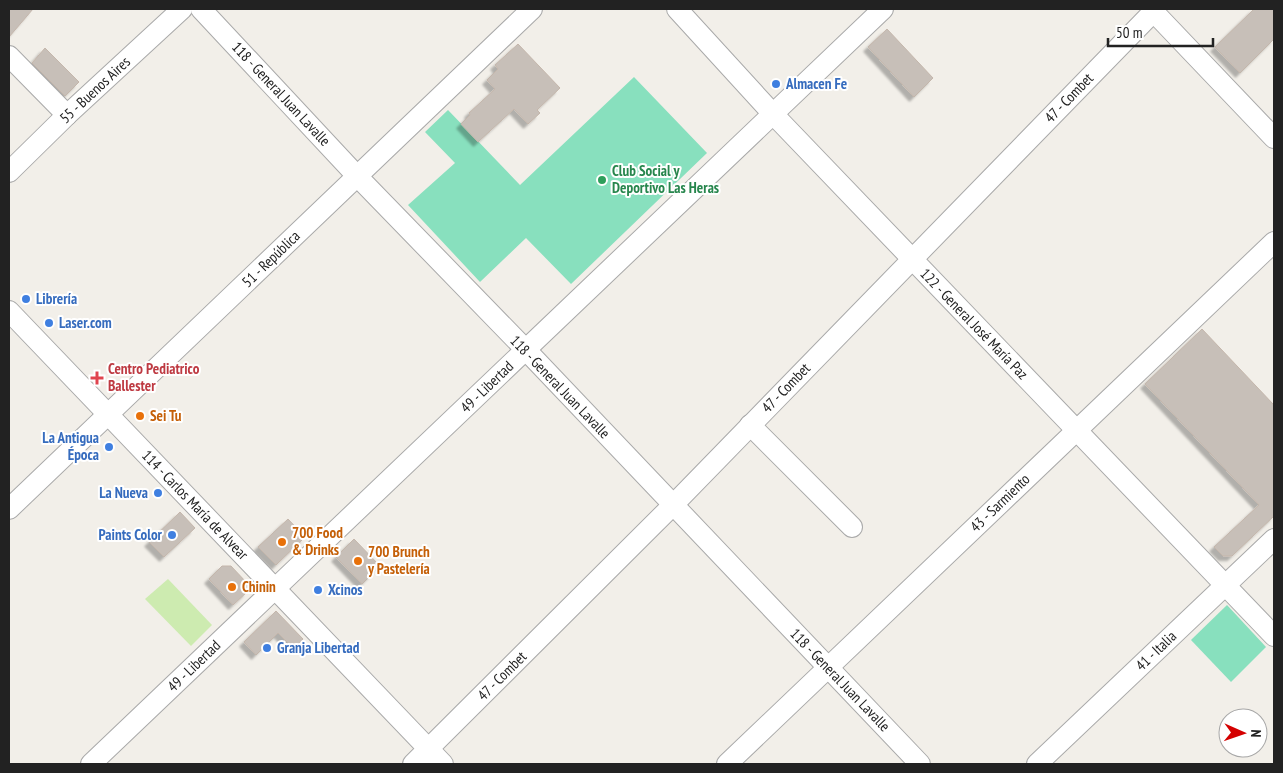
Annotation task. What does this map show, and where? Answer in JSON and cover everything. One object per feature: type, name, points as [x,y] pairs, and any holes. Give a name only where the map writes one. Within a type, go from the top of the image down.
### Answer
[{"type":"street","name":"55 - Buenos Aires","points":[[9,172],[67,115],[182,9]]},
{"type":"street","name":"118 - General Juan Lavalle","points":[[201,9],[357,176],[526,350],[920,764]]},
{"type":"street","name":"51 - República","points":[[9,510],[532,9]]},
{"type":"street","name":"122 - General José María Paz","points":[[677,9],[773,114],[1274,636]]},
{"type":"street","name":"49 - Libertad","points":[[92,764],[883,9]]},
{"type":"street","points":[[1153,10],[1274,138]]},
{"type":"street","name":"47 - Combet","points":[[413,764],[673,505],[1153,10]]},
{"type":"street","points":[[9,56],[67,115]]},
{"type":"street","name":"43 - Sarmiento","points":[[727,764],[1274,242]]},
{"type":"street","name":"114 - Carlos María de Alvear","points":[[9,311],[443,764]]},
{"type":"street","points":[[750,426],[852,527]]},
{"type":"street","name":"41 - Italia","points":[[1037,764],[1274,539]]},
{"type":"green space","name":"Club Social y Deportivo Las Heras","points":[[634,77],[707,153],[571,284],[526,238],[480,282],[408,205],[455,163],[425,132],[448,110],[520,185]]},
{"type":"green space","points":[[168,579],[212,625],[191,646],[145,599]]},
{"type":"green space","points":[[1227,605],[1266,647],[1231,682],[1191,640]]},
{"type":"building","points":[[9,9],[33,9],[9,37]]},
{"type":"building","points":[[1254,9],[1274,9],[1274,39],[1240,73],[1215,47]]},
{"type":"building","points":[[887,29],[933,78],[914,97],[868,47]]},
{"type":"building","points":[[518,44],[560,88],[537,110],[540,113],[528,124],[514,109],[478,142],[461,124],[470,115],[469,113],[495,89],[487,80],[498,69],[495,65]]},
{"type":"building","points":[[45,48],[79,82],[65,96],[32,63]]},
{"type":"building","points":[[1202,329],[1274,405],[1274,516],[1232,556],[1223,556],[1214,547],[1259,505],[1145,384]]},
{"type":"building","name":"Paints Color","points":[[180,512],[195,528],[164,557],[149,542]]},
{"type":"building","name":"700 Food & Drinks","points":[[288,519],[305,537],[276,565],[258,547]]},
{"type":"building","name":"700 Brunch y Pastelería","points":[[354,539],[380,566],[362,584],[336,557]]},
{"type":"building","name":"Chinin","points":[[222,566],[231,566],[247,583],[247,592],[233,605],[209,579]]},
{"type":"building","points":[[276,611],[303,639],[294,649],[278,633],[256,655],[244,642]]},
{"type":"place","name":"Almacen Fe","points":[[776,84]]},
{"type":"place","name":"Club Social y Deportivo Las Heras","points":[[602,180]]},
{"type":"place","name":"Librería","points":[[26,299]]},
{"type":"place","name":"Laser.com","points":[[49,323]]},
{"type":"place","name":"Centro Pediatrico Ballester","points":[[97,378]]},
{"type":"place","name":"Sei Tu","points":[[140,416]]},
{"type":"place","name":"La Antigua Época","points":[[109,447]]},
{"type":"place","name":"La Nueva","points":[[158,493]]},
{"type":"place","name":"Paints Color","points":[[172,535]]},
{"type":"place","name":"700 Food & Drinks","points":[[282,542]]},
{"type":"place","name":"700 Brunch y Pastelería","points":[[358,561]]},
{"type":"place","name":"Chinin","points":[[232,587]]},
{"type":"place","name":"Xcinos","points":[[318,590]]},
{"type":"place","name":"Granja Libertad","points":[[267,648]]}]
